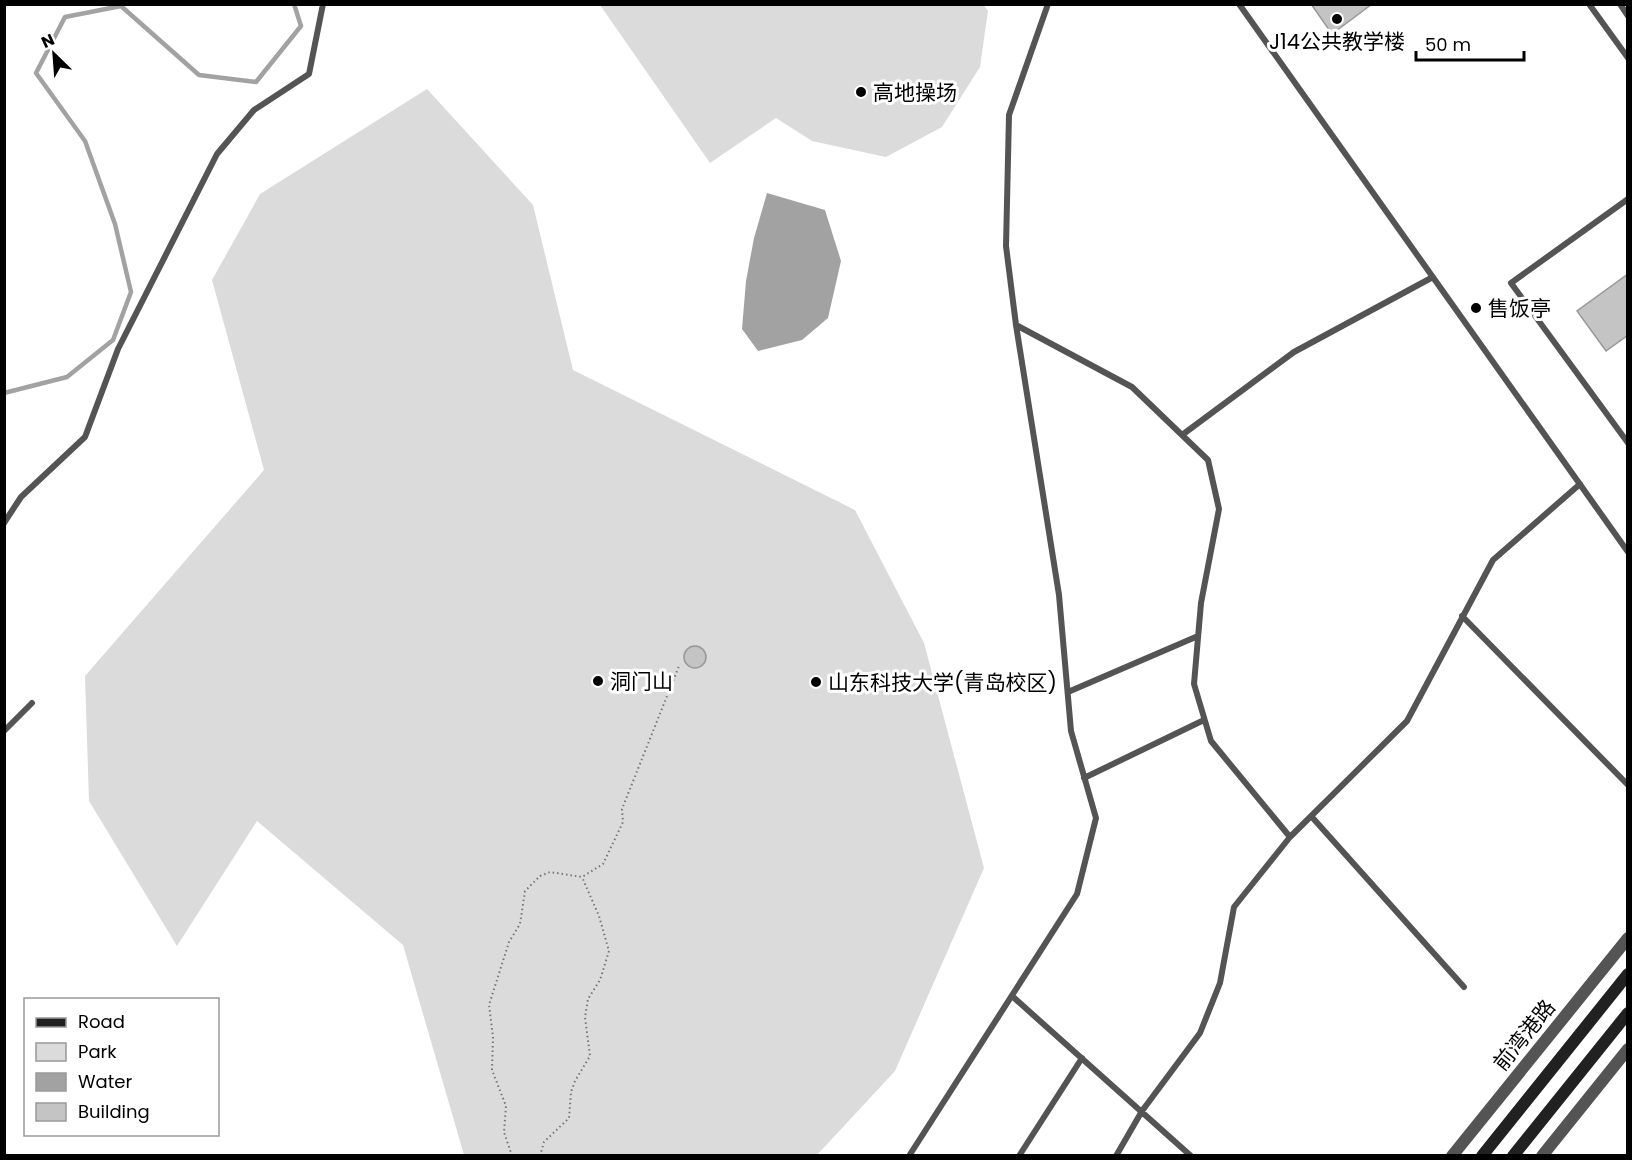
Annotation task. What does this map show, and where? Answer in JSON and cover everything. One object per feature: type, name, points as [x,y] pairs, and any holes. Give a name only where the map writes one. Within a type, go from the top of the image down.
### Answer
[{"type":"main road","name":"前湾港路","points":[[1482,1155],[1628,974]]},
{"type":"main road","points":[[1513,1155],[1628,1013]]},
{"type":"street","name":"前湾港路","points":[[1452,1155],[1628,938]]},
{"type":"street","points":[[1542,1155],[1628,1049]]},
{"type":"lane","points":[[4,523],[21,497],[85,437],[118,349],[217,154],[254,110],[309,74],[323,4]]},
{"type":"lane","points":[[909,1155],[1077,894],[1096,818],[1071,731],[1059,595],[1016,326],[1006,246],[1009,115],[1048,4]]},
{"type":"lane","points":[[1239,4],[1628,552]]},
{"type":"lane","points":[[1589,4],[1628,58]]},
{"type":"lane","points":[[1620,4],[1628,16]]},
{"type":"lane","points":[[1628,199],[1511,283],[1628,443]]},
{"type":"lane","points":[[1182,435],[1294,352],[1433,278]]},
{"type":"lane","points":[[1016,326],[1132,387],[1208,460],[1219,509],[1201,603],[1194,684],[1210,741],[1290,837]]},
{"type":"lane","points":[[1116,1155],[1142,1111],[1200,1033],[1220,983],[1234,908],[1290,837],[1407,721],[1493,560],[1580,484]]},
{"type":"lane","points":[[1462,616],[1628,785]]},
{"type":"lane","points":[[1068,692],[1198,636]]},
{"type":"lane","points":[[4,731],[32,703]]},
{"type":"lane","points":[[1084,778],[1204,720]]},
{"type":"lane","points":[[1311,816],[1464,987]]},
{"type":"lane","points":[[1011,996],[1191,1155]]},
{"type":"lane","points":[[1019,1155],[1082,1058]]},
{"type":"path","points":[[512,1155],[504,1132],[506,1106],[492,1070],[493,1036],[489,1005],[509,942],[520,924],[525,891],[540,876],[550,872],[582,877],[603,864],[623,822],[622,809],[679,666]]},
{"type":"path","points":[[540,1155],[544,1142],[569,1118],[571,1092],[575,1081],[589,1060],[585,1017],[588,999],[600,980],[609,951],[599,916],[582,877]]},
{"type":"green space","name":"高地操场","points":[[983,4],[988,11],[980,67],[942,127],[886,157],[812,141],[776,118],[710,163],[600,5]]},
{"type":"green space","points":[[427,89],[533,205],[573,370],[855,510],[924,643],[984,868],[895,1071],[817,1155],[464,1155],[403,945],[257,821],[177,946],[89,801],[85,676],[264,470],[212,280],[260,194]]},
{"type":"water","points":[[767,193],[825,210],[841,261],[828,318],[802,340],[758,351],[742,329],[746,281],[754,238]]},
{"type":"building","name":"J14公共教学楼","points":[[1311,4],[1372,4],[1332,34]]},
{"type":"building","points":[[1628,274],[1628,335],[1606,351],[1577,311]]},
{"type":"building","points":[[691,646],[699,646],[706,653],[706,661],[699,668],[691,668],[684,661],[684,653]]},
{"type":"waterway","points":[[4,393],[67,377],[113,340],[131,292],[115,224],[85,141],[36,73],[65,17],[121,6],[199,75],[256,82],[301,26],[294,4]]},
{"type":"place","name":"J14公共教学楼","points":[[1337,19]]},
{"type":"place","name":"高地操场","points":[[861,92]]},
{"type":"place","name":"售饭亭","points":[[1476,308]]},
{"type":"place","name":"洞门山","points":[[598,681]]},
{"type":"place","name":"山东科技大学(青岛校区)","points":[[816,682]]}]
